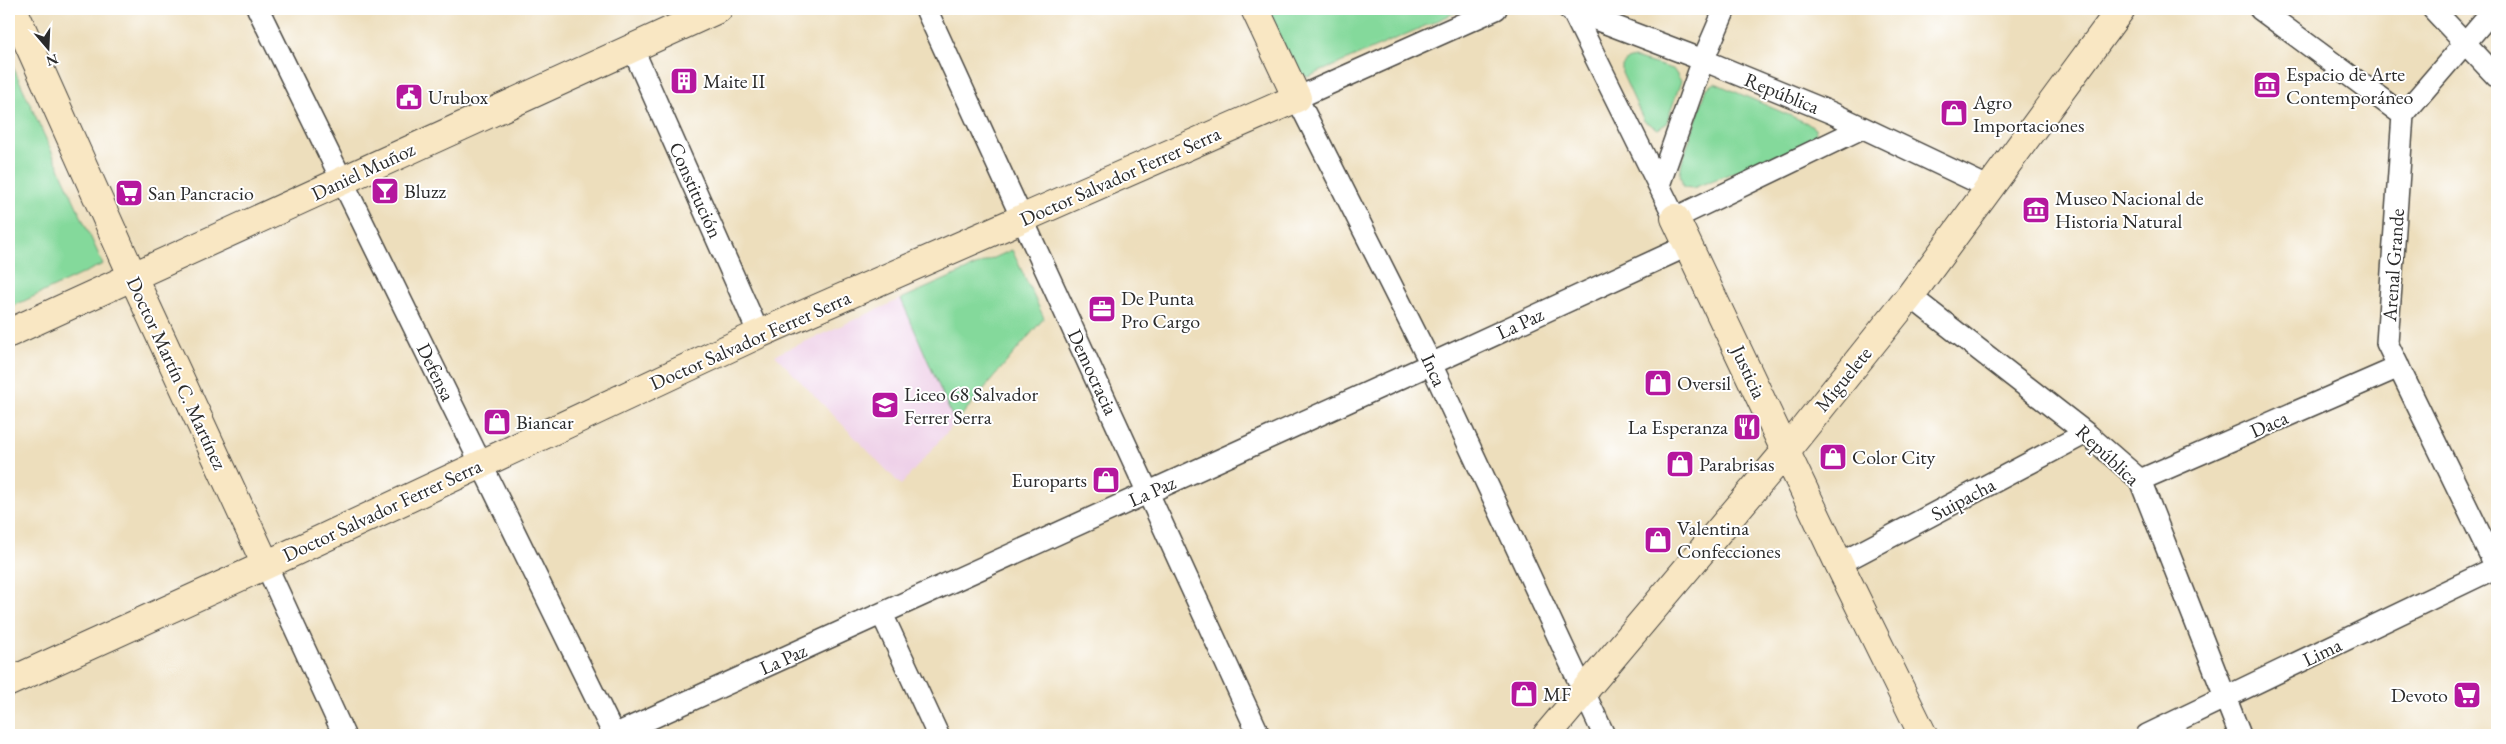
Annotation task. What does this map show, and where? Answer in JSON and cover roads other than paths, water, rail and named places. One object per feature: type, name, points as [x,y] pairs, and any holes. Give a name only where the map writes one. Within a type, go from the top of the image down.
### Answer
[{"type":"street","name":"Doctor Martín C. Martínez","points":[[13,9],[133,277],[344,735]]},
{"type":"street","name":"Defensa","points":[[258,9],[614,735]]},
{"type":"street","name":"Daniel Muñoz","points":[[9,333],[718,9]]},
{"type":"street","name":"Democracia","points":[[926,9],[1259,735]]},
{"type":"street","name":"Inca","points":[[1255,9],[1297,98],[1431,364],[1604,735]]},
{"type":"street","name":"Doctor Salvador Ferrer Serra","points":[[9,682],[266,566],[481,463],[760,334],[1496,9]]},
{"type":"street","name":"República","points":[[1571,9],[1703,60],[1862,128],[1990,188]]},
{"type":"street","name":"Justicia","points":[[1571,9],[1689,245],[1839,564],[1923,735]]},
{"type":"street","points":[[1659,185],[1703,60],[1725,9]]},
{"type":"street","name":"Miguelete","points":[[1547,735],[1786,451],[1910,296],[2121,9]]},
{"type":"street","points":[[2260,9],[2403,115],[2494,9]]},
{"type":"street","points":[[2433,9],[2497,77]]},
{"type":"street","name":"Constitución","points":[[632,47],[760,334]]},
{"type":"street","name":"Arenal Grande","points":[[2403,115],[2387,343],[2497,568]]},
{"type":"street","points":[[1675,218],[1862,128]]},
{"type":"street","name":"La Paz","points":[[614,735],[1689,245]]},
{"type":"street","name":"República","points":[[1910,296],[2086,433],[2140,480],[2240,735]]},
{"type":"street","name":"Daca","points":[[2140,480],[2399,367]]},
{"type":"street","name":"Suipacha","points":[[1839,564],[2086,433]]},
{"type":"street","name":"Lima","points":[[2147,735],[2225,700],[2497,568]]},
{"type":"street","points":[[882,614],[938,735]]},
{"type":"place","name":"Maite II","points":[[684,81]]},
{"type":"place","name":"Espacio de Arte Contemporáneo","points":[[2267,85]]},
{"type":"place","name":"Urubox","points":[[409,97]]},
{"type":"place","name":"Agro Importaciones","points":[[1954,113]]},
{"type":"place","name":"Bluzz","points":[[385,191]]},
{"type":"place","name":"San Pancracio","points":[[129,193]]},
{"type":"place","name":"Museo Nacional de Historia Natural","points":[[2036,210]]},
{"type":"place","name":"De Punta Pro Cargo","points":[[1102,309]]},
{"type":"place","name":"Oversil","points":[[1658,383]]},
{"type":"place","name":"Liceo 68 Salvador Ferrer Serra","points":[[885,405]]},
{"type":"place","name":"Biancar","points":[[497,422]]},
{"type":"place","name":"La Esperanza","points":[[1747,427]]},
{"type":"place","name":"Color City","points":[[1833,457]]},
{"type":"place","name":"Parabrisas","points":[[1680,464]]},
{"type":"place","name":"Europarts","points":[[1106,480]]},
{"type":"place","name":"Valentina Confecciones","points":[[1658,540]]},
{"type":"place","name":"MF","points":[[1524,694]]},
{"type":"place","name":"Devoto","points":[[2467,695]]}]
